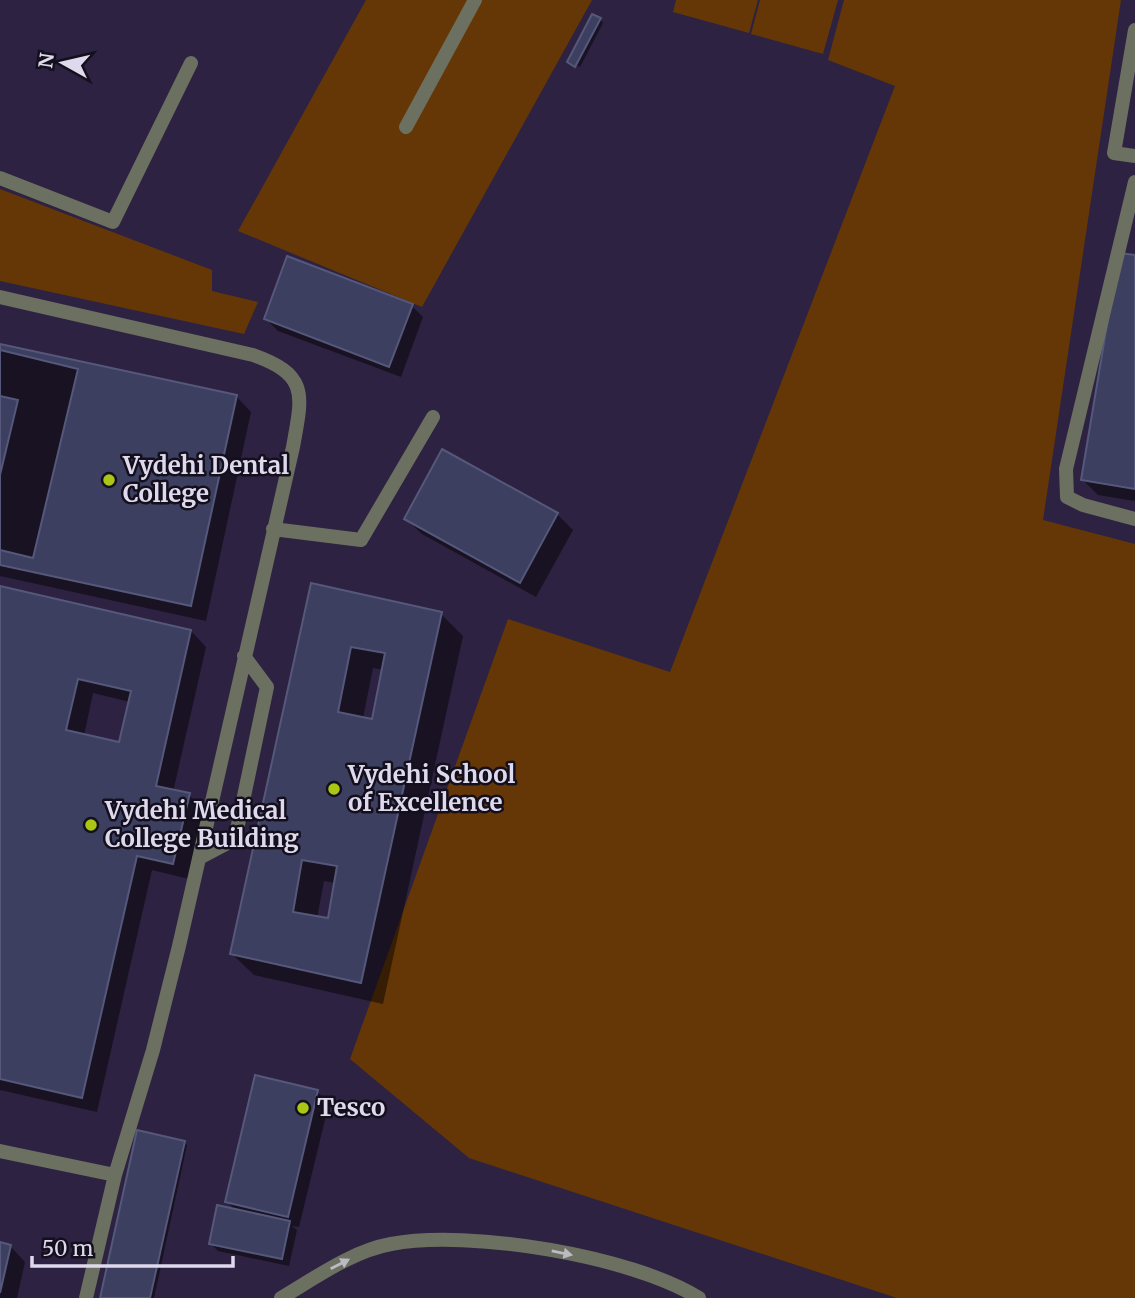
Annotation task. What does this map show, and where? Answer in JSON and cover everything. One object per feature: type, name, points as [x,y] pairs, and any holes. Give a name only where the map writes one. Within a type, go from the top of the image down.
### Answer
[{"type":"street","points":[[406,127],[475,0]]},
{"type":"street","points":[[1135,30],[1114,153],[1135,156]]},
{"type":"street","points":[[0,177],[113,222],[191,63]]},
{"type":"street","points":[[1135,182],[1066,469],[1067,497],[1083,505],[1135,519]]},
{"type":"street","points":[[0,297],[253,355],[277,363],[294,376],[302,395],[293,447],[199,858],[153,1050],[115,1175],[86,1298]]},
{"type":"street","points":[[273,529],[361,540],[433,417]]},
{"type":"street","points":[[199,858],[235,839],[267,687],[244,656]]},
{"type":"street","points":[[0,1151],[115,1175]]},
{"type":"street","points":[[281,1298],[342,1262],[391,1244],[451,1241],[511,1243],[582,1257],[677,1284],[698,1298]]},
{"type":"shaded area","points":[[366,0],[592,0],[422,307],[238,231]]},
{"type":"shaded area","points":[[676,0],[758,0],[749,33],[673,12]]},
{"type":"shaded area","points":[[760,0],[838,0],[823,54],[751,34]]},
{"type":"shaded area","points":[[844,0],[1121,0],[1043,520],[1135,544],[1135,1298],[897,1298],[469,1158],[350,1059],[508,619],[670,672],[895,86],[828,60]]},
{"type":"shaded area","points":[[0,189],[212,270],[212,291],[258,302],[244,334],[0,281]]},
{"type":"building","points":[[592,14],[601,18],[575,67],[567,62]]},
{"type":"building","points":[[1119,253],[1135,255],[1135,489],[1081,480]]},
{"type":"building","points":[[287,256],[413,304],[389,367],[264,319]]},
{"type":"building","name":"Vydehi Dental College","points":[[0,344],[237,395],[191,606],[0,565]]},
{"type":"building","points":[[0,350],[78,369],[33,558],[0,550],[0,475],[18,400],[0,396]]},
{"type":"building","points":[[442,449],[558,513],[520,583],[404,519]]},
{"type":"building","name":"Vydehi School of Excellence","points":[[311,583],[442,612],[361,983],[230,954]],"holes":[[[351,647],[385,653],[372,719],[338,712]],[[302,860],[337,866],[328,918],[293,912]]]},
{"type":"building","name":"Vydehi Medical College Building","points":[[0,586],[191,630],[156,786],[190,793],[173,864],[137,856],[82,1098],[0,1079]],"holes":[[[78,679],[131,691],[119,742],[66,730]]]},
{"type":"building","points":[[255,1075],[318,1090],[288,1217],[225,1202]]},
{"type":"building","points":[[137,1130],[185,1141],[150,1298],[100,1298]]},
{"type":"building","points":[[217,1205],[290,1221],[282,1259],[209,1244]]},
{"type":"building","points":[[0,1242],[11,1245],[0,1293]]},
{"type":"place","name":"Vydehi Dental College","points":[[109,480]]},
{"type":"place","name":"Vydehi School of Excellence","points":[[334,789]]},
{"type":"place","name":"Vydehi Medical College Building","points":[[91,825]]},
{"type":"place","name":"Tesco","points":[[303,1108]]}]
